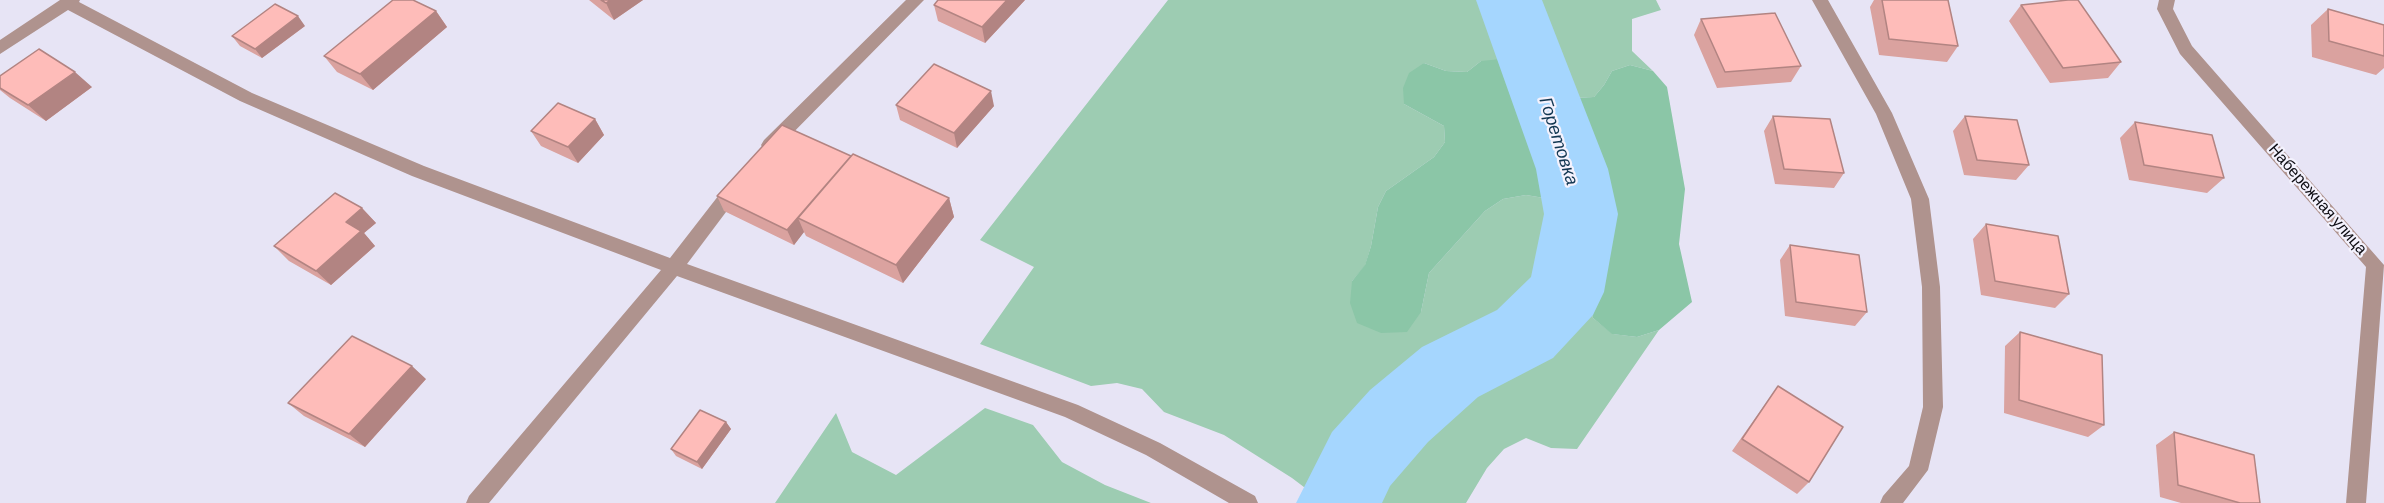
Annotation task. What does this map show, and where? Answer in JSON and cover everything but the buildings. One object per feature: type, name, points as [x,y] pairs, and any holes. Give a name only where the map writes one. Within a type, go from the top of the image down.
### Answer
[{"type":"street","points":[[762,154],[916,0]]},
{"type":"street","points":[[1820,0],[1884,113],[1920,199],[1931,287],[1933,407],[1918,470],[1890,503]]},
{"type":"street","name":"Набережная улица","points":[[2167,0],[2165,9],[2186,50],[2375,265],[2356,503]]},
{"type":"street","points":[[0,48],[70,1],[246,97],[418,171],[1071,411],[1153,449],[1248,503]]},
{"type":"street","points":[[476,503],[674,267],[713,213],[748,171]]},
{"type":"green space","points":[[1168,0],[1656,0],[1661,10],[1632,19],[1632,51],[1653,71],[1630,65],[1612,71],[1594,97],[1572,98],[1529,87],[1517,72],[1481,61],[1467,72],[1446,71],[1424,63],[1404,104],[1444,126],[1445,142],[1434,157],[1386,191],[1378,207],[1365,266],[1352,281],[1421,312],[1429,273],[1485,211],[1503,199],[1526,195],[1550,199],[1573,234],[1582,253],[1580,275],[1593,318],[1613,334],[1637,337],[1659,330],[1577,449],[1551,448],[1526,438],[1504,449],[1487,468],[1466,503],[1325,503],[1292,478],[1224,435],[1164,412],[1142,389],[1117,383],[1091,386],[980,344],[1034,267],[980,240]]},
{"type":"green space","points":[[1501,59],[1517,72],[1529,87],[1572,98],[1594,97],[1612,71],[1630,65],[1653,71],[1667,87],[1685,189],[1679,244],[1692,302],[1659,330],[1637,337],[1612,334],[1593,318],[1580,275],[1582,253],[1573,234],[1550,199],[1526,195],[1503,199],[1485,211],[1429,273],[1421,312],[1407,332],[1381,333],[1357,323],[1350,303],[1352,281],[1365,265],[1378,207],[1386,191],[1434,157],[1445,142],[1444,126],[1404,104],[1403,88],[1409,73],[1424,63],[1446,71],[1467,72],[1481,61]]},
{"type":"green space","points":[[985,408],[1033,425],[1062,462],[1105,485],[1151,503],[775,503],[836,413],[852,452],[896,475]]},
{"type":"waterway","name":"Горетовка","points":[[1338,503],[1361,459],[1399,416],[1450,372],[1525,334],[1566,292],[1581,214],[1572,169],[1509,0]]}]
